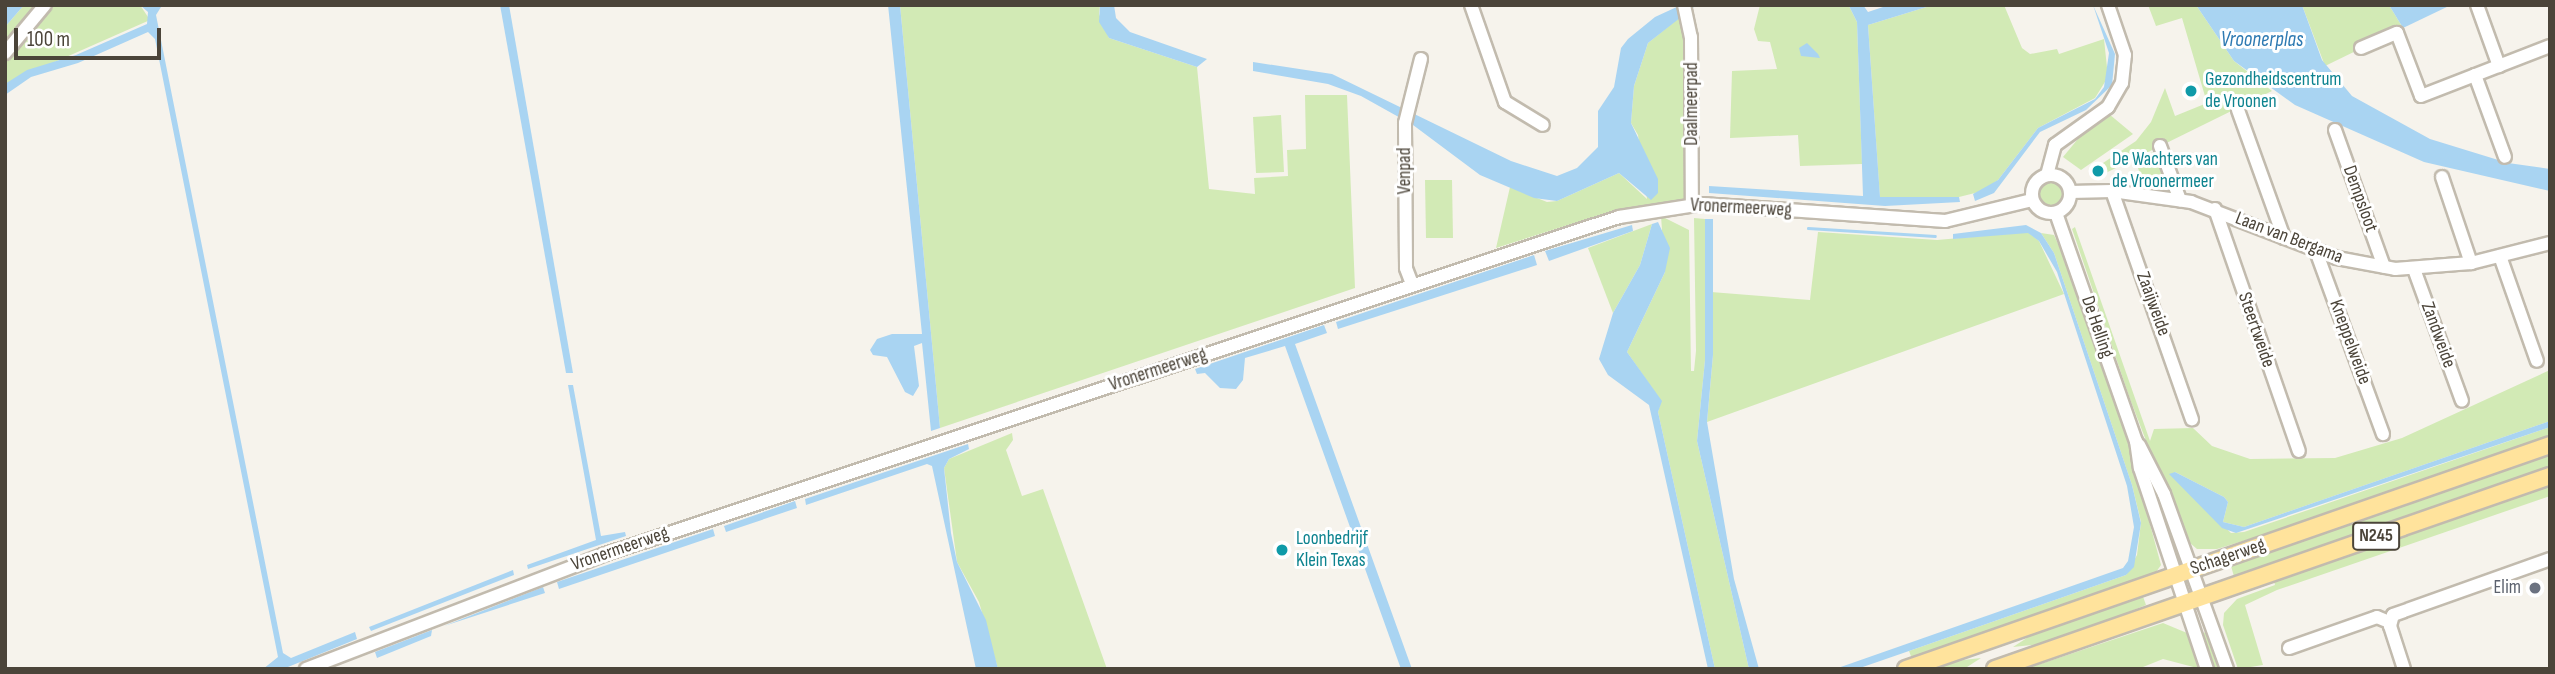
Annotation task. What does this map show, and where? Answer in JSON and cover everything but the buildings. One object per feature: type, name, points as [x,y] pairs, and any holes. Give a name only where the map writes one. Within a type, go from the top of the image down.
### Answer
[{"type":"main road","name":"Schagerweg","points":[[1906,669],[2550,445]]},
{"type":"main road","name":"Schagerweg","points":[[1995,669],[2550,476]]},
{"type":"street","points":[[5,53],[45,5]]},
{"type":"street","points":[[1471,5],[1505,102],[1543,125]]},
{"type":"street","points":[[2047,175],[2062,179],[2070,192],[2067,205],[2056,213],[2039,210],[2032,200],[2034,184],[2047,175],[2055,145],[2108,107],[2122,83],[2125,55],[2108,5]]},
{"type":"street","points":[[2477,5],[2499,66]]},
{"type":"street","name":"Daalmeerpad","points":[[1686,11],[1691,37],[1692,204]]},
{"type":"street","points":[[2361,48],[2397,33],[2421,96],[2550,46]]},
{"type":"street","name":"Venpad","points":[[1412,284],[1406,268],[1407,117],[1421,59]]},
{"type":"street","points":[[2475,75],[2505,157]]},
{"type":"street","points":[[2238,110],[2284,238]]},
{"type":"street","name":"Dempsloot","points":[[2335,130],[2384,267]]},
{"type":"street","points":[[2160,146],[2180,200]]},
{"type":"street","points":[[2442,177],[2471,263]]},
{"type":"street","name":"Laan van Bergama","points":[[2070,192],[2112,191],[2180,200],[2215,209],[2316,251],[2384,267],[2414,269],[2471,263],[2550,243]]},
{"type":"street","name":"Zaaijweide","points":[[2112,191],[2192,419]]},
{"type":"street","name":"Vronermeerweg","points":[[306,669],[603,555],[1619,217],[1692,204],[1931,221],[1985,215],[2032,200]]},
{"type":"street","name":"Steertweide","points":[[2215,209],[2299,451]]},
{"type":"street","name":"De Helling","points":[[2056,213],[2136,441],[2140,468],[2183,572]]},
{"type":"street","name":"Kneppelweide","points":[[2316,251],[2383,434]]},
{"type":"street","points":[[2500,256],[2538,361]]},
{"type":"street","name":"Zandweide","points":[[2414,269],[2462,401]]},
{"type":"street","points":[[2404,669],[2389,622],[2393,615],[2550,559]]},
{"type":"street","points":[[2183,572],[2202,597],[2227,669]]},
{"type":"street","points":[[2183,572],[2185,603],[2207,669]]},
{"type":"street","points":[[2289,648],[2377,617],[2389,622]]},
{"type":"green space","points":[[24,5],[38,5],[5,46],[5,27]]},
{"type":"green space","points":[[51,5],[140,5],[150,20],[5,84],[5,63]]},
{"type":"green space","points":[[900,5],[1100,5],[1099,14],[1109,38],[1197,67],[1209,189],[1255,194],[1254,178],[1288,176],[1287,150],[1306,149],[1305,95],[1347,95],[1355,288],[940,428]]},
{"type":"green space","points":[[1760,5],[1849,6],[1857,22],[1862,164],[1800,166],[1798,135],[1730,138],[1732,71],[1777,69],[1770,42],[1758,41],[1754,29]]},
{"type":"green space","points":[[1933,5],[2004,5],[2022,48],[2030,54],[2057,49],[2059,54],[2104,39],[2108,77],[2095,98],[2038,128],[1998,180],[1983,191],[1959,197],[1880,198],[1868,25]]},
{"type":"green space","points":[[2148,5],[2196,5],[2234,61],[2272,91],[2138,157],[2154,152],[2168,190],[2144,186],[2135,159],[2095,178],[2091,171],[2136,141],[2151,122],[2165,88],[2175,116],[2207,103],[2182,18],[2156,26]]},
{"type":"green space","points":[[2302,5],[2389,5],[2403,28],[2325,66]]},
{"type":"green space","points":[[1679,18],[1685,40],[1686,199],[1606,213],[1496,248],[1510,187],[1547,202],[1557,201],[1619,173],[1647,199],[1638,135],[1631,123],[1634,86],[1648,43]]},
{"type":"green space","points":[[2109,114],[2133,134],[2081,170],[2063,157],[2082,134]]},
{"type":"green space","points":[[1281,115],[1284,172],[1256,173],[1253,117]]},
{"type":"green space","points":[[1425,180],[1452,180],[1453,238],[1426,238]]},
{"type":"green space","points":[[2050,182],[2058,186],[2062,194],[2058,202],[2050,206],[2042,202],[2038,194],[2042,186]]},
{"type":"green space","points":[[1661,216],[1689,230],[1691,371],[1694,371],[1696,351],[1694,218],[1705,219],[1705,360],[1697,441],[1749,669],[1715,669],[1658,412],[1661,401],[1627,352],[1665,272]]},
{"type":"green space","points":[[1652,224],[1640,265],[1613,313],[1588,248]]},
{"type":"green space","points":[[2075,227],[2150,441],[2154,429],[2193,428],[2212,446],[2250,459],[2335,458],[2402,438],[2550,370],[2550,421],[2244,527],[2223,522],[2228,502],[2224,497],[2175,472],[2173,477],[2231,533],[2244,532],[2550,427],[2550,438],[2350,508],[2217,549],[2197,549],[2183,537],[2130,399],[2072,229]]},
{"type":"green space","points":[[1818,232],[1937,240],[2028,232],[2039,241],[2064,294],[1707,422],[1713,355],[1711,292],[1810,300]]},
{"type":"green space","points":[[2041,233],[2054,235],[2073,277],[2115,395],[2161,565],[2154,575],[1912,659],[1909,651],[2126,575],[2137,555],[2141,522],[2132,485],[2054,253]]},
{"type":"green space","points":[[1012,433],[1013,440],[1006,450],[1022,496],[1043,489],[1107,669],[998,669],[979,602],[957,562],[944,468],[949,459]]},
{"type":"green space","points":[[2550,452],[2550,470],[2235,580],[2231,566]]},
{"type":"green space","points":[[2550,481],[2550,496],[2277,590],[2245,605],[2263,665],[2238,669],[2223,625],[2224,613],[2237,599],[2275,585],[2273,578],[2391,536],[2437,525]]},
{"type":"green space","points":[[2141,591],[2146,605],[2052,643],[2013,647],[2045,626]]},
{"type":"green space","points":[[2163,623],[2187,633],[2201,669],[2163,659],[2138,669],[2025,669]]},
{"type":"green space","points":[[2209,631],[2222,669],[2213,669],[2200,634]]},
{"type":"green space","points":[[1981,658],[1964,669],[1924,669],[1945,662]]},
{"type":"water","points":[[5,5],[24,5],[5,27]]},
{"type":"water","points":[[140,5],[180,5],[161,7],[156,15],[283,653],[291,658],[355,632],[357,639],[283,669],[263,669],[278,657],[155,39],[148,32],[78,63],[31,77],[5,95],[5,84],[27,70],[76,55],[147,24],[148,12]]},
{"type":"water","points":[[500,5],[509,5],[573,373],[566,373]]},
{"type":"water","points":[[888,5],[900,5],[940,428],[931,431],[922,343],[914,346],[919,386],[913,396],[905,392],[887,357],[873,355],[870,350],[877,339],[892,334],[922,334]]},
{"type":"water","points":[[1100,5],[1114,5],[1116,18],[1130,32],[1207,59],[1197,67],[1109,38],[1099,22]]},
{"type":"water","points":[[1681,5],[1709,5],[1694,7],[1648,43],[1634,86],[1631,123],[1658,179],[1658,193],[1651,200],[1619,173],[1557,201],[1534,198],[1480,175],[1413,125],[1361,96],[1328,84],[1253,71],[1253,62],[1332,74],[1511,161],[1557,176],[1577,168],[1598,147],[1598,111],[1614,87],[1621,48],[1655,17]]},
{"type":"water","points":[[1831,5],[1863,5],[1868,12],[1889,5],[1933,5],[1868,25],[1880,197],[1959,197],[1960,202],[1885,206],[1709,193],[1709,186],[1863,196],[1857,22],[1849,6]]},
{"type":"water","points":[[2093,5],[2115,54],[2112,85],[2086,110],[2040,132],[1994,193],[1975,201],[1973,194],[1998,180],[2038,128],[2095,99],[2104,87],[2109,53]]},
{"type":"water","name":"Vroonerplas","points":[[2196,5],[2302,5],[2322,60],[2352,96],[2430,139],[2508,163],[2550,169],[2550,191],[2424,162],[2295,105],[2234,61]]},
{"type":"water","points":[[2389,5],[2451,5],[2403,28]]},
{"type":"water","points":[[1807,43],[1820,58],[1801,56],[1799,48]]},
{"type":"water","points":[[1705,219],[1713,219],[1713,355],[1707,422],[1734,579],[1759,669],[1749,669],[1697,441],[1705,360]]},
{"type":"water","points":[[1658,222],[1670,248],[1665,272],[1627,352],[1662,401],[1658,412],[1715,669],[1708,669],[1649,405],[1608,375],[1599,359],[1613,313],[1640,265],[1652,224]]},
{"type":"water","points":[[1632,225],[1633,231],[1549,261],[1545,251]]},
{"type":"water","points":[[2026,225],[2041,233],[2054,253],[2132,485],[2141,523],[2134,567],[2126,575],[1857,669],[1835,669],[2123,568],[2128,561],[2134,527],[2127,486],[2057,272],[2039,241],[2028,233],[1953,239],[1953,234]]},
{"type":"water","points":[[1534,255],[1537,265],[1338,329],[1336,322]]},
{"type":"water","points":[[1324,325],[1327,333],[1295,344],[1412,669],[1401,669],[1285,346],[1245,358],[1243,380],[1236,389],[1220,388],[1205,373],[1197,374],[1195,369]]},
{"type":"water","points":[[568,385],[573,385],[601,536],[625,532],[626,536],[528,569],[527,565],[596,540]]},
{"type":"water","points":[[2550,421],[2550,427],[2236,533],[2222,528],[2169,474],[2175,472],[2224,497],[2228,502],[2223,522],[2244,527]]},
{"type":"water","points":[[968,444],[969,449],[949,459],[944,468],[951,533],[957,562],[986,620],[998,669],[976,669],[932,466],[927,464],[806,505],[805,499]]},
{"type":"water","points":[[795,501],[797,508],[726,532],[724,526]]},
{"type":"water","points":[[713,529],[715,536],[559,589],[557,582]]},
{"type":"water","points":[[513,570],[514,575],[371,631],[369,627]]},
{"type":"water","points":[[543,587],[545,593],[444,626]]},
{"type":"water","points":[[432,630],[431,636],[377,658],[375,652]]},
{"type":"waterway","points":[[1808,228],[1935,236]]},
{"type":"place","name":"Gezondheidscentrum de Vroonen","points":[[2191,91]]},
{"type":"place","name":"De Wachters van de Vroonermeer","points":[[2098,171]]},
{"type":"place","name":"Loonbedrijf Klein Texas","points":[[1282,550]]},
{"type":"place","name":"Elim","points":[[2535,588]]}]
